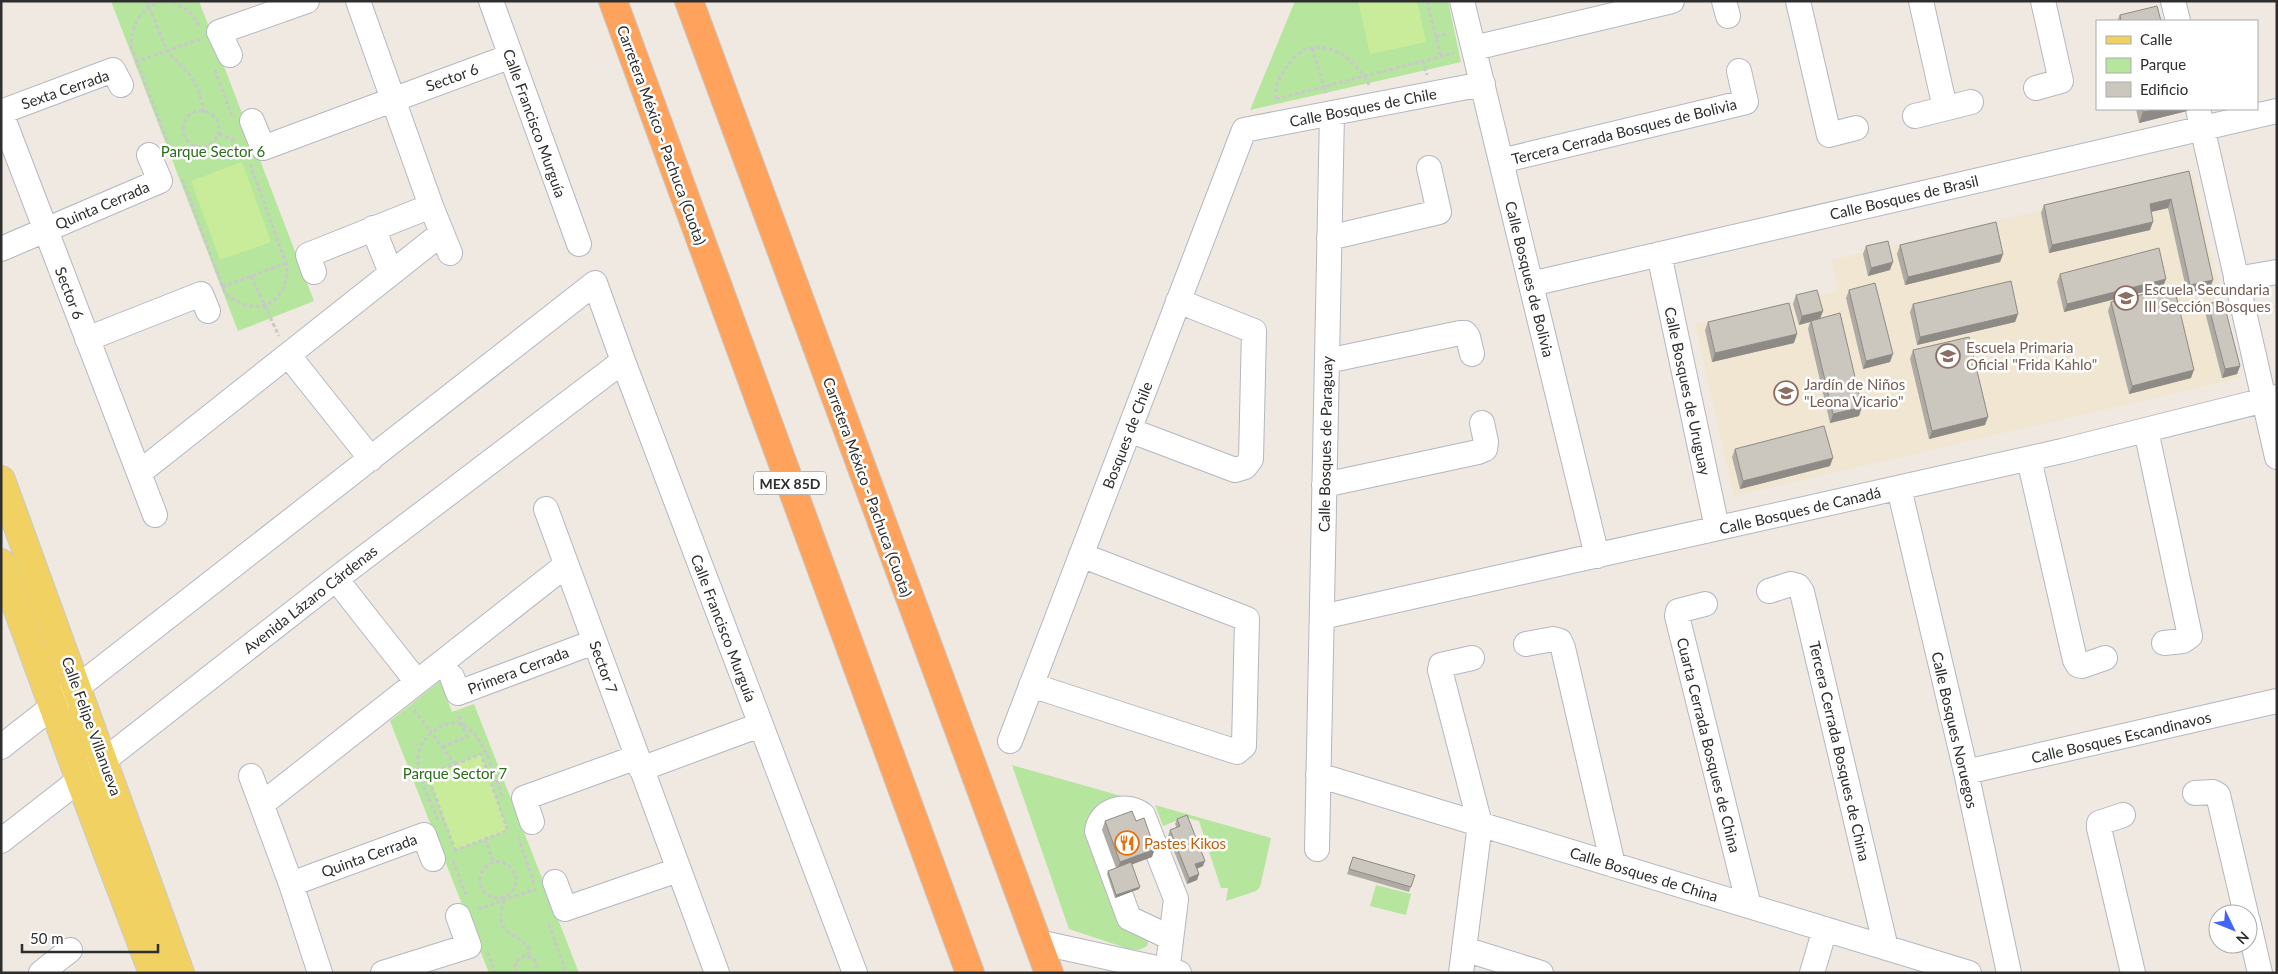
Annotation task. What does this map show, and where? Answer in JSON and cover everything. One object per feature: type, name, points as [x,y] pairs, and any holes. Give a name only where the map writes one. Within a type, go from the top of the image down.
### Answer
[{"type":"highway","name":"Carretera México - Pachuca (Cuota)","points":[[612,1],[970,973]]},
{"type":"highway","name":"Carretera México - Pachuca (Cuota)","points":[[689,1],[1049,973]]},
{"type":"main road","name":"Calle Felipe Villanueva","points":[[1,480],[180,973]]},
{"type":"main road","name":"Calle Felipe Villanueva","points":[[1,563],[153,973]]},
{"type":"street","points":[[221,59],[211,35],[307,1]]},
{"type":"street","points":[[139,473],[392,274],[446,243],[358,1]]},
{"type":"street","name":"Calle Francisco Murguía","points":[[491,1],[579,244]]},
{"type":"street","name":"Calle Bosques de Bolivia","points":[[1462,1],[1597,556]]},
{"type":"street","points":[[1474,48],[1672,1]]},
{"type":"street","points":[[1798,1],[1829,135],[1856,128]]},
{"type":"street","points":[[1921,1],[1945,108]]},
{"type":"street","points":[[2036,88],[2061,81],[2043,1]]},
{"type":"street","name":"Sector 6","points":[[241,124],[263,148],[393,98],[511,56]]},
{"type":"street","name":"Tercera Cerrada Bosques de Bolivia","points":[[1501,161],[1746,102],[1739,71]]},
{"type":"street","name":"Sexta Cerrada","points":[[1,112],[117,78]]},
{"type":"street","name":"Calle Bosques de Chile","points":[[1244,130],[1482,84]]},
{"type":"street","points":[[1915,116],[1971,102]]},
{"type":"street","name":"Calle Bosques de Brasil","points":[[1531,284],[1659,254],[2200,118],[2277,111]]},
{"type":"street","name":"Sector 6","points":[[1,112],[155,515]]},
{"type":"street","name":"Calle Bosques de Paraguay","points":[[1317,849],[1332,113]]},
{"type":"street","points":[[2200,118],[2236,279],[2270,398],[2277,458]]},
{"type":"street","name":"Bosques de Chile","points":[[1010,741],[1244,130]]},
{"type":"street","name":"Quinta Cerrada","points":[[46,229],[160,181],[158,159]]},
{"type":"street","points":[[1329,238],[1439,212],[1429,168]]},
{"type":"street","points":[[311,263],[373,228],[431,206]]},
{"type":"street","points":[[373,228],[392,274]]},
{"type":"street","points":[[1,248],[46,229]]},
{"type":"street","name":"Calle Bosques de Uruguay","points":[[1659,254],[1718,528]]},
{"type":"street","points":[[2236,279],[2277,272]]},
{"type":"street","name":"Calle Francisco Murguía","points":[[371,459],[595,283],[855,973]]},
{"type":"street","points":[[88,339],[211,297]]},
{"type":"street","points":[[1129,430],[1235,470],[1245,467],[1251,459],[1254,331],[1178,301]]},
{"type":"street","points":[[1327,362],[1460,333],[1465,333],[1468,337],[1472,354]]},
{"type":"street","points":[[1,747],[371,459],[289,356]]},
{"type":"street","name":"Avenida Lázaro Cárdenas","points":[[1,841],[336,579],[623,361]]},
{"type":"street","name":"Calle Bosques de Canadá","points":[[1322,618],[2029,459],[2270,398]]},
{"type":"street","points":[[1324,485],[1478,452],[1485,449],[1486,442],[1482,422]]},
{"type":"street","points":[[2146,430],[2190,636],[2183,641],[2164,644]]},
{"type":"street","points":[[2029,459],[2075,660],[2078,665],[2082,666],[2105,658]]},
{"type":"street","name":"Calle Bosques Noruegos","points":[[1899,488],[1966,772],[2009,973]]},
{"type":"street","name":"Sector 7","points":[[546,509],[717,973]]},
{"type":"street","points":[[1031,685],[1237,752],[1244,746],[1247,619],[1081,555]]},
{"type":"street","points":[[262,804],[566,564]]},
{"type":"street","points":[[336,579],[409,688]]},
{"type":"street","name":"Tercera Cerrada Bosques de China","points":[[1768,590],[1791,584],[1798,586],[1802,592],[1886,948]]},
{"type":"street","name":"Cuarta Cerrada Bosques de China","points":[[1705,604],[1682,608],[1678,611],[1677,616],[1749,906]]},
{"type":"street","points":[[1526,644],[1553,639],[1560,641],[1563,648],[1613,865]]},
{"type":"street","name":"Primera Cerrada","points":[[455,685],[594,642]]},
{"type":"street","points":[[1461,973],[1480,824],[1440,670],[1441,665],[1472,658]]},
{"type":"street","name":"Calle Bosques Escandinavos","points":[[1966,772],[2277,701]]},
{"type":"street","points":[[523,825],[524,798],[760,724]]},
{"type":"street","name":"Calle Bosques de China","points":[[1318,775],[1970,973]]},
{"type":"street","points":[[251,776],[291,884],[320,973]]},
{"type":"street","points":[[2195,793],[2213,792],[2218,795],[2244,904]]},
{"type":"street","points":[[1038,942],[1171,972],[1171,938],[1176,899],[1143,815],[1135,809],[1125,807],[1105,814],[1098,822],[1097,831],[1129,918],[1171,938]]},
{"type":"street","points":[[2123,815],[2102,820],[2098,828],[2133,973]]},
{"type":"street","name":"Quinta Cerrada","points":[[291,884],[424,835],[441,856]]},
{"type":"street","points":[[544,890],[566,909],[678,870]]},
{"type":"street","points":[[383,973],[469,946],[465,914]]},
{"type":"street","points":[[1812,973],[1825,929]]},
{"type":"street","points":[[1464,949],[1540,973]]},
{"type":"street","points":[[41,973],[70,950]]},
{"type":"street","points":[[2256,954],[2260,973]]},
{"type":"path","points":[[147,1],[166,51],[190,75],[199,90],[204,112]]},
{"type":"path","points":[[162,1],[149,7],[138,18],[132,31],[131,46],[158,159],[195,146]]},
{"type":"path","points":[[117,78],[136,62],[211,35],[188,11],[176,3],[166,1]]},
{"type":"path","points":[[1427,1],[1441,57]]},
{"type":"path","points":[[1280,123],[1274,92],[1280,76],[1291,60],[1305,50],[1312,48],[1320,47],[1339,52],[1356,65],[1365,76],[1377,104]]},
{"type":"path","points":[[1312,48],[1332,113]]},
{"type":"path","points":[[1276,99],[1474,48]]},
{"type":"path","points":[[221,59],[241,124],[242,143]]},
{"type":"path","points":[[204,112],[215,117],[218,122],[219,134],[216,139],[207,147],[195,146],[190,144],[184,134],[185,123],[192,114],[204,112]]},
{"type":"path","points":[[211,297],[225,293],[235,302],[246,307],[261,307],[274,300],[288,280],[286,263],[249,162]]},
{"type":"path","points":[[180,175],[211,297]]},
{"type":"path","points":[[211,297],[251,276],[286,263],[311,263]]},
{"type":"path","points":[[251,276],[289,356]]},
{"type":"path","points":[[442,747],[467,738],[456,707],[455,685]]},
{"type":"path","points":[[409,688],[431,733],[455,764]]},
{"type":"path","points":[[440,824],[419,769],[418,758],[420,748],[431,733],[447,724],[463,727],[479,738],[485,747],[505,801]]},
{"type":"path","points":[[455,850],[427,774],[481,754],[508,830]]},
{"type":"path","points":[[523,825],[544,890],[504,898],[465,914],[441,856],[508,830],[523,825]]},
{"type":"path","points":[[485,840],[494,862]]},
{"type":"path","points":[[504,898],[488,895],[481,885],[480,880],[484,869],[494,862],[511,867],[516,878],[514,889],[504,898],[501,922],[506,931],[528,946],[529,956]]},
{"type":"path","points":[[546,916],[566,973]]},
{"type":"path","points":[[485,946],[495,973]]},
{"type":"path","points":[[515,972],[516,960],[522,956],[529,956],[537,963],[535,973]]},
{"type":"shaded area","points":[[2193,174],[2240,378],[1734,496],[1695,324],[1838,291],[1831,260]]},
{"type":"green space","name":"Parque Sector 6","points":[[111,1],[199,1],[314,301],[238,331]]},
{"type":"green space","points":[[1295,1],[1448,1],[1461,62],[1250,110]]},
{"type":"green space","points":[[1358,1],[1417,1],[1426,42],[1370,54]]},
{"type":"green space","points":[[242,162],[271,242],[220,260],[191,181]]},
{"type":"green space","name":"Parque Sector 7","points":[[440,681],[452,712],[474,704],[579,973],[489,973],[390,721]]},
{"type":"green space","points":[[481,754],[508,831],[455,850],[427,774]]},
{"type":"green space","points":[[1012,765],[1132,799],[1101,811],[1149,939],[1147,946],[1139,950],[1129,949],[1069,929]]},
{"type":"green space","points":[[1155,805],[1271,838],[1260,887],[1256,891],[1226,901],[1228,888],[1221,888],[1199,821],[1185,817],[1163,826]]},
{"type":"green space","points":[[1376,885],[1411,894],[1406,915],[1370,906]]},
{"type":"building","points":[[2157,6],[2161,20],[2121,20],[2120,15]]},
{"type":"building","points":[[2189,171],[2213,280],[2190,285],[2171,199],[2150,204],[2153,222],[2052,245],[2044,205]]},
{"type":"building","points":[[1996,222],[2003,254],[1908,277],[1900,245]]},
{"type":"building","points":[[1888,241],[1893,262],[1871,268],[1866,246]]},
{"type":"building","points":[[2159,248],[2166,279],[2067,304],[2060,274]]},
{"type":"building","points":[[2011,281],[2018,314],[1920,337],[1913,304]]},
{"type":"building","points":[[1875,283],[1893,354],[1866,361],[1849,290]]},
{"type":"building","points":[[2174,287],[2194,370],[2132,386],[2111,302]]},
{"type":"building","points":[[1817,290],[1823,311],[1802,316],[1796,295]]},
{"type":"building","points":[[2223,300],[2240,366],[2225,369],[2208,304]]},
{"type":"building","points":[[1789,303],[1797,334],[1715,353],[1708,322]]},
{"type":"building","points":[[1840,313],[1862,407],[1833,414],[1811,321]]},
{"type":"building","points":[[1969,337],[1988,417],[1932,431],[1913,350]]},
{"type":"building","points":[[1824,426],[1833,458],[1743,481],[1735,449]]},
{"type":"building","name":"Pastes Kikos","points":[[1132,811],[1136,821],[1144,818],[1155,849],[1120,862],[1105,821]]},
{"type":"building","points":[[1187,815],[1205,861],[1195,864],[1199,874],[1189,878],[1170,830],[1180,826],[1177,819]]},
{"type":"building","points":[[1353,857],[1415,875],[1411,887],[1349,869]]},
{"type":"building","points":[[1131,862],[1140,887],[1116,895],[1108,871]]},
{"type":"place","name":"Escuela Secundaria III Sección Bosques","points":[[2126,298]]},
{"type":"place","name":"Escuela Primaria Oficial \"Frida Kahlo\"","points":[[1948,356]]},
{"type":"place","name":"Jardín de Niños \"Leona Vicario\"","points":[[1786,393]]},
{"type":"place","name":"Pastes Kikos","points":[[1127,843]]}]
